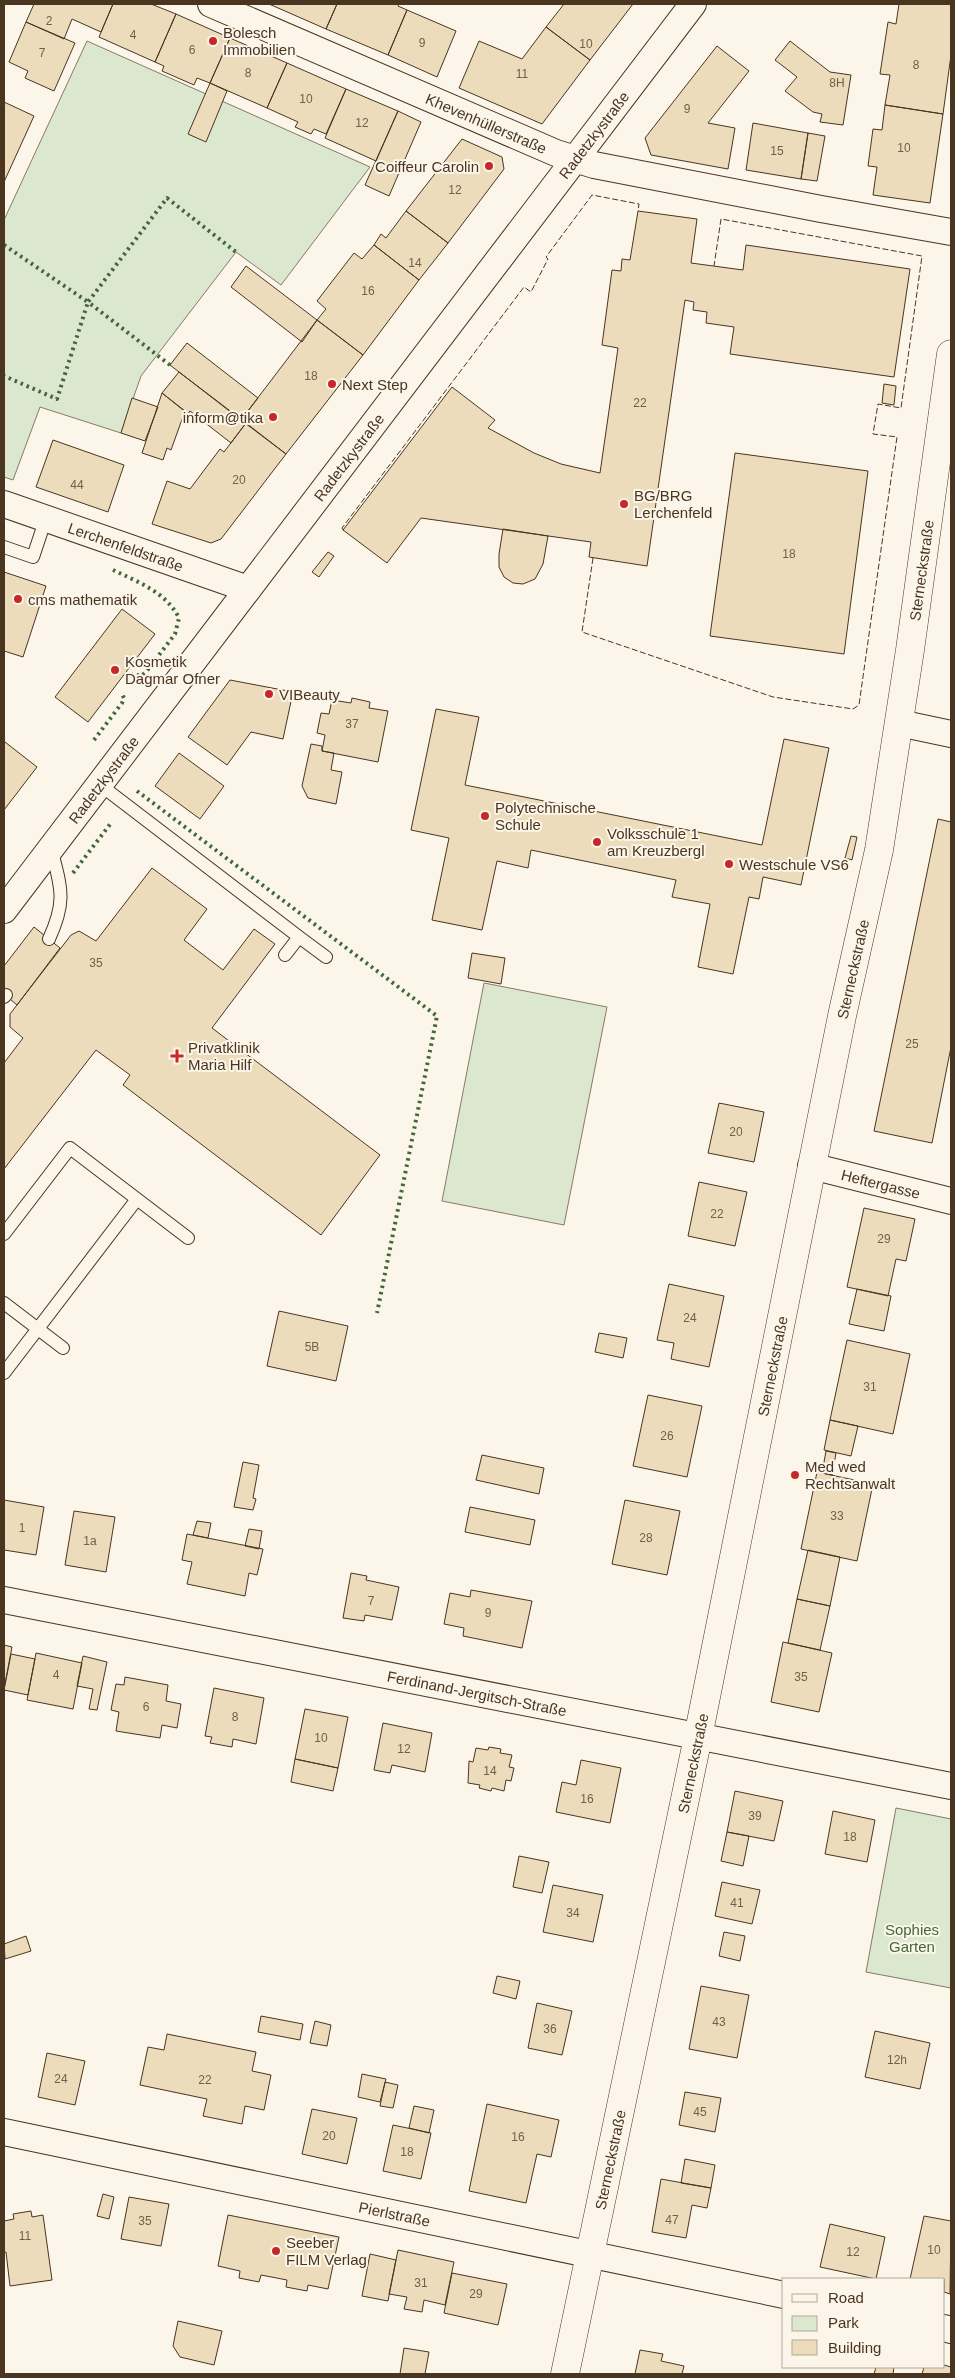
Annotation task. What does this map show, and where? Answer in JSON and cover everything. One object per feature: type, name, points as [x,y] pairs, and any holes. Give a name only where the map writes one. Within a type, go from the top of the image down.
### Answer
[{"type":"street","name":"Khevenhüllerstraße","points":[[211,4],[556,154],[594,165],[821,210],[951,232]]},
{"type":"street","name":"Radetzkystraße","points":[[4,910],[693,4]]},
{"type":"street","name":"Sterneckstraße","points":[[565,2374],[698,1737],[811,1166],[879,850],[899,723],[951,354]]},
{"type":"street","name":"Lerchenfeldstraße","points":[[4,504],[248,589]]},
{"type":"street","points":[[899,723],[951,734]]},
{"type":"street","name":"Heftergasse","points":[[811,1166],[951,1201]]},
{"type":"street","name":"Ferdinand-Jergitsch-Straße","points":[[4,1600],[951,1786]]},
{"type":"street","name":"Pierlstraße","points":[[4,2132],[782,2295]]},
{"type":"lane","points":[[4,547],[32,557],[46,518]]},
{"type":"lane","points":[[99,784],[326,957]]},
{"type":"lane","points":[[49,939],[62,903],[60,883],[51,848]]},
{"type":"lane","points":[[285,955],[299,936]]},
{"type":"lane","points":[[4,1234],[70,1148],[188,1238]]},
{"type":"lane","points":[[4,1373],[137,1199]]},
{"type":"lane","points":[[4,1303],[63,1348]]},
{"type":"green space","points":[[87,41],[370,167],[281,285],[236,252],[141,376],[121,433],[40,407],[13,480],[4,477],[4,220]]},
{"type":"green space","points":[[484,983],[607,1007],[564,1225],[442,1201]]},
{"type":"green space","name":"Sophies Garten","points":[[896,1808],[951,1819],[951,1988],[866,1972]]},
{"type":"building","points":[[34,4],[113,4],[101,32],[72,19],[64,39],[26,22]]},
{"type":"building","points":[[113,4],[151,4],[176,14],[155,62],[99,37]]},
{"type":"building","points":[[269,4],[337,4],[326,29]]},
{"type":"building","points":[[337,4],[399,4],[398,6],[407,10],[388,55],[326,29]]},
{"type":"building","points":[[564,4],[633,4],[590,60],[546,27]]},
{"type":"building","points":[[899,4],[951,4],[951,55],[943,114],[885,105],[890,75],[880,74],[888,22],[896,24]]},
{"type":"building","points":[[407,10],[456,31],[437,77],[388,55]]},
{"type":"building","points":[[176,14],[230,38],[210,83],[197,78],[194,85],[162,71],[164,66],[155,62]]},
{"type":"building","points":[[26,22],[75,43],[54,91],[25,78],[28,71],[9,62]]},
{"type":"building","points":[[546,27],[590,60],[542,124],[459,88],[479,41],[522,59]]},
{"type":"building","points":[[230,38],[287,63],[267,108],[210,83]]},
{"type":"building","points":[[790,41],[830,72],[851,75],[843,125],[820,122],[822,114],[813,112],[785,91],[797,77],[775,60]]},
{"type":"building","points":[[717,46],[749,71],[708,123],[735,128],[728,169],[651,155],[645,138]]},
{"type":"building","points":[[287,63],[346,89],[326,134],[314,129],[311,134],[295,127],[298,122],[267,108]]},
{"type":"building","points":[[210,83],[227,91],[206,142],[188,134]]},
{"type":"building","points":[[346,89],[398,111],[376,161],[325,138]]},
{"type":"building","points":[[4,102],[34,116],[4,182]]},
{"type":"building","points":[[885,105],[943,114],[930,203],[873,195],[877,167],[868,166],[873,129],[882,130]]},
{"type":"building","points":[[398,111],[421,122],[389,196],[365,185]]},
{"type":"building","points":[[753,123],[808,133],[801,179],[746,170]]},
{"type":"building","points":[[808,133],[825,136],[817,181],[801,179]]},
{"type":"building","points":[[462,139],[502,157],[504,169],[448,243],[406,211]]},
{"type":"building","points":[[406,211],[448,243],[419,280],[374,245],[381,234],[386,238]]},
{"type":"building","points":[[638,211],[697,219],[691,263],[743,270],[746,245],[910,269],[894,377],[730,354],[734,327],[706,323],[707,312],[693,310],[694,302],[685,300],[647,566],[589,557],[591,542],[421,518],[387,563],[343,530],[452,387],[495,420],[488,428],[534,453],[561,464],[600,473],[618,348],[602,345],[612,270],[621,271],[622,259],[630,260]]},
{"type":"building","points":[[374,245],[419,280],[363,355],[317,320],[326,309],[317,301],[354,253],[362,259]]},
{"type":"building","points":[[246,266],[317,320],[302,342],[231,287]]},
{"type":"building","points":[[317,320],[363,355],[286,454],[241,420]]},
{"type":"building","points":[[187,343],[258,398],[241,420],[170,365]]},
{"type":"building","points":[[179,372],[246,423],[231,443],[190,411],[188,414],[162,393]]},
{"type":"building","points":[[884,384],[896,386],[894,405],[882,403]]},
{"type":"building","points":[[162,393],[185,411],[171,450],[167,448],[163,460],[142,453]]},
{"type":"building","points":[[132,398],[158,407],[145,441],[121,433]]},
{"type":"building","points":[[246,423],[286,454],[221,539],[211,543],[152,524],[167,481],[190,489],[220,449],[224,452]]},
{"type":"building","points":[[53,440],[124,465],[108,512],[36,487]]},
{"type":"building","points":[[735,453],[868,471],[844,654],[710,636]]},
{"type":"building","points":[[503,529],[548,536],[543,564],[535,579],[523,584],[513,583],[504,577],[499,567]]},
{"type":"building","points":[[328,552],[334,556],[319,577],[312,572]]},
{"type":"building","points":[[4,572],[46,586],[23,657],[4,651]]},
{"type":"building","points":[[122,609],[155,634],[88,722],[55,697]]},
{"type":"building","points":[[230,680],[293,692],[283,739],[251,732],[227,765],[188,737]]},
{"type":"building","points":[[352,698],[370,702],[369,708],[388,711],[378,762],[322,751],[325,735],[317,733],[321,713],[329,714],[332,700],[351,703]]},
{"type":"building","name":"Volksschule 1 am Kreuzbergl","points":[[436,709],[479,717],[465,785],[762,845],[784,739],[829,748],[801,885],[763,877],[759,899],[749,897],[733,974],[698,967],[710,904],[672,897],[676,880],[531,850],[528,868],[497,861],[482,930],[432,920],[449,838],[411,830]]},
{"type":"building","points":[[5,742],[37,767],[4,810],[4,744]]},
{"type":"building","points":[[311,744],[322,746],[322,751],[334,753],[331,770],[342,772],[336,804],[308,798],[302,786]]},
{"type":"building","points":[[179,753],[224,786],[200,819],[155,786]]},
{"type":"building","points":[[938,819],[951,822],[951,1047],[932,1143],[874,1131]]},
{"type":"building","points":[[851,836],[857,837],[852,860],[845,858]]},
{"type":"building","name":"Privatklinik Maria Hilf","points":[[152,868],[207,909],[184,940],[223,970],[254,929],[275,944],[212,1028],[380,1155],[321,1235],[123,1085],[130,1075],[96,1050],[4,1169],[4,1063],[23,1038],[10,1027],[10,1014],[71,935],[79,931],[96,941]]},
{"type":"building","points":[[34,927],[60,948],[17,1005],[4,994],[4,966]]},
{"type":"building","points":[[472,953],[505,958],[501,984],[468,978]]},
{"type":"building","points":[[719,1103],[764,1112],[754,1162],[708,1153]]},
{"type":"building","points":[[699,1182],[747,1192],[735,1246],[688,1236]]},
{"type":"building","points":[[864,1208],[915,1219],[906,1261],[896,1259],[888,1296],[847,1287]]},
{"type":"building","points":[[669,1284],[724,1296],[709,1367],[671,1359],[674,1343],[657,1340]]},
{"type":"building","points":[[857,1289],[891,1296],[884,1331],[849,1324]]},
{"type":"building","points":[[279,1311],[348,1326],[336,1381],[267,1366]]},
{"type":"building","points":[[599,1333],[627,1338],[623,1358],[595,1352]]},
{"type":"building","points":[[847,1340],[910,1354],[893,1434],[830,1420]]},
{"type":"building","points":[[648,1395],[702,1406],[687,1477],[633,1466]]},
{"type":"building","points":[[830,1420],[858,1426],[851,1456],[824,1450]]},
{"type":"building","points":[[826,1451],[836,1453],[832,1475],[822,1473]]},
{"type":"building","points":[[482,1455],[544,1468],[539,1494],[476,1480]]},
{"type":"building","points":[[243,1462],[259,1465],[253,1498],[256,1499],[253,1510],[234,1507]]},
{"type":"building","points":[[817,1472],[873,1484],[857,1561],[801,1549]]},
{"type":"building","points":[[4,1500],[44,1507],[36,1555],[4,1550]]},
{"type":"building","points":[[625,1500],[680,1511],[667,1575],[612,1564]]},
{"type":"building","points":[[470,1507],[535,1520],[530,1545],[465,1532]]},
{"type":"building","points":[[74,1511],[115,1517],[106,1572],[65,1565]]},
{"type":"building","points":[[197,1521],[211,1523],[208,1538],[193,1535]]},
{"type":"building","points":[[249,1529],[262,1531],[259,1549],[245,1546]]},
{"type":"building","points":[[187,1534],[263,1549],[257,1575],[249,1573],[245,1596],[187,1584],[192,1562],[182,1560]]},
{"type":"building","points":[[808,1550],[840,1557],[830,1606],[797,1599]]},
{"type":"building","points":[[351,1573],[367,1576],[366,1580],[399,1587],[392,1620],[365,1615],[364,1621],[343,1618]]},
{"type":"building","points":[[471,1590],[532,1601],[522,1648],[463,1636],[464,1628],[444,1624],[450,1593],[470,1597]]},
{"type":"building","points":[[797,1599],[830,1606],[820,1650],[788,1643]]},
{"type":"building","points":[[783,1642],[832,1653],[819,1712],[771,1702]]},
{"type":"building","points":[[4,1645],[12,1647],[4,1689]]},
{"type":"building","points":[[36,1653],[82,1663],[73,1709],[27,1700]]},
{"type":"building","points":[[11,1654],[35,1659],[28,1695],[4,1690]]},
{"type":"building","points":[[83,1656],[107,1662],[97,1710],[89,1709],[93,1689],[77,1686]]},
{"type":"building","points":[[125,1677],[168,1685],[166,1701],[181,1704],[177,1728],[162,1725],[160,1738],[116,1731],[119,1712],[111,1710],[116,1684],[124,1685]]},
{"type":"building","points":[[214,1688],[264,1698],[256,1744],[233,1739],[232,1747],[210,1743],[212,1737],[205,1736]]},
{"type":"building","points":[[305,1709],[348,1717],[338,1768],[295,1759]]},
{"type":"building","points":[[383,1723],[432,1733],[425,1772],[392,1765],[390,1773],[374,1770]]},
{"type":"building","points":[[489,1747],[501,1749],[500,1753],[512,1755],[509,1767],[514,1768],[511,1781],[506,1780],[504,1791],[492,1788],[491,1791],[479,1788],[480,1785],[468,1783],[469,1761],[473,1762],[476,1748],[488,1750]]},
{"type":"building","points":[[295,1759],[338,1768],[333,1791],[291,1782]]},
{"type":"building","points":[[581,1760],[621,1768],[610,1823],[556,1812],[562,1782],[576,1785]]},
{"type":"building","points":[[735,1791],[783,1801],[774,1841],[727,1832]]},
{"type":"building","points":[[833,1811],[875,1820],[867,1862],[825,1854]]},
{"type":"building","points":[[727,1832],[749,1836],[743,1866],[721,1861]]},
{"type":"building","points":[[519,1856],[549,1862],[542,1893],[513,1887]]},
{"type":"building","points":[[722,1882],[760,1890],[752,1924],[715,1916]]},
{"type":"building","points":[[553,1885],[603,1895],[593,1942],[543,1932]]},
{"type":"building","points":[[724,1932],[745,1936],[740,1961],[719,1956]]},
{"type":"building","points":[[26,1936],[31,1951],[5,1959],[4,1944]]},
{"type":"building","points":[[497,1976],[520,1981],[516,1999],[493,1993]]},
{"type":"building","points":[[701,1986],[749,1995],[737,2058],[689,2049]]},
{"type":"building","points":[[537,2003],[572,2011],[562,2055],[528,2048]]},
{"type":"building","points":[[261,2016],[303,2024],[300,2040],[258,2032]]},
{"type":"building","points":[[315,2021],[331,2025],[327,2046],[310,2043]]},
{"type":"building","points":[[875,2031],[930,2043],[920,2089],[865,2077]]},
{"type":"building","points":[[167,2034],[256,2052],[252,2071],[271,2075],[264,2110],[245,2106],[242,2124],[203,2116],[207,2099],[140,2085],[148,2047],[164,2050]]},
{"type":"building","points":[[47,2053],[85,2061],[75,2105],[38,2097]]},
{"type":"building","points":[[362,2074],[386,2079],[380,2102],[358,2097]]},
{"type":"building","points":[[385,2082],[398,2085],[393,2108],[380,2106]]},
{"type":"building","points":[[685,2092],[721,2098],[715,2132],[679,2125]]},
{"type":"building","points":[[487,2104],[559,2120],[551,2157],[537,2154],[526,2203],[469,2191]]},
{"type":"building","points":[[414,2106],[434,2110],[429,2133],[409,2128]]},
{"type":"building","points":[[312,2109],[357,2118],[347,2164],[302,2154]]},
{"type":"building","points":[[393,2125],[431,2133],[421,2179],[383,2171]]},
{"type":"building","points":[[685,2159],[715,2165],[711,2188],[681,2183]]},
{"type":"building","points":[[661,2179],[711,2188],[707,2208],[692,2205],[686,2238],[652,2232]]},
{"type":"building","points":[[103,2194],[114,2197],[109,2219],[97,2216]]},
{"type":"building","points":[[129,2197],[169,2204],[161,2246],[121,2239]]},
{"type":"building","points":[[31,2211],[32,2217],[43,2215],[52,2280],[10,2286],[6,2252],[4,2252],[4,2221],[14,2219],[13,2214]]},
{"type":"building","points":[[228,2215],[339,2237],[328,2289],[308,2285],[307,2291],[286,2287],[287,2280],[261,2275],[259,2282],[239,2278],[240,2271],[218,2266]]},
{"type":"building","points":[[924,2216],[951,2221],[950,2294],[945,2292],[945,2278],[910,2278]]},
{"type":"building","points":[[830,2224],[885,2237],[876,2278],[820,2267]]},
{"type":"building","points":[[398,2250],[454,2262],[445,2305],[424,2300],[422,2312],[404,2309],[407,2297],[389,2294]]},
{"type":"building","points":[[370,2254],[396,2260],[388,2301],[362,2296]]},
{"type":"building","points":[[452,2273],[507,2284],[498,2325],[444,2313]]},
{"type":"building","points":[[178,2321],[222,2331],[214,2365],[180,2357],[173,2346]]},
{"type":"building","points":[[404,2348],[429,2352],[425,2374],[400,2374]]},
{"type":"building","points":[[640,2350],[663,2354],[661,2361],[684,2366],[682,2374],[635,2374]]},
{"type":"building","points":[[945,2365],[951,2367],[951,2374],[922,2374],[924,2368],[945,2368]]},
{"type":"building","points":[[876,2368],[894,2368],[893,2374],[874,2374]]},
{"type":"hedge","points":[[170,365],[88,302],[167,198],[236,252]]},
{"type":"hedge","points":[[4,245],[88,302],[57,399],[4,376]]},
{"type":"hedge","points":[[113,570],[159,595],[167,601],[179,618],[175,634],[146,672],[141,676],[132,674]]},
{"type":"hedge","points":[[94,740],[122,703],[124,698],[121,692]]},
{"type":"hedge","points":[[137,791],[437,1016],[377,1313]]},
{"type":"hedge","points":[[73,873],[111,823]]},
{"type":"fence","points":[[343,530],[342,528],[524,287],[531,292],[548,259],[546,257],[592,195],[639,204],[638,211]]},
{"type":"fence","points":[[593,558],[582,632],[773,697],[853,709],[859,705],[897,437],[873,434],[878,404],[901,408],[922,256],[721,219],[714,266]]},
{"type":"place","name":"Bolesch Immobilien","points":[[213,41]]},
{"type":"place","name":"Coiffeur Carolin","points":[[489,166]]},
{"type":"place","name":"Next Step","points":[[332,384]]},
{"type":"place","name":"inform@tika","points":[[273,417]]},
{"type":"place","name":"BG/BRG Lerchenfeld","points":[[624,504]]},
{"type":"place","name":"cms mathematik","points":[[18,599]]},
{"type":"place","name":"Kosmetik Dagmar Ofner","points":[[115,670]]},
{"type":"place","name":"VIBeauty","points":[[269,694]]},
{"type":"place","name":"Polytechnische Schule","points":[[485,816]]},
{"type":"place","name":"Volksschule 1 am Kreuzbergl","points":[[597,842]]},
{"type":"place","name":"Westschule VS6","points":[[729,864]]},
{"type":"place","name":"Privatklinik Maria Hilf","points":[[177,1056]]},
{"type":"place","name":"Med wed Rechtsanwalt","points":[[795,1475]]},
{"type":"place","name":"Seeber FILM Verlag","points":[[276,2251]]}]
